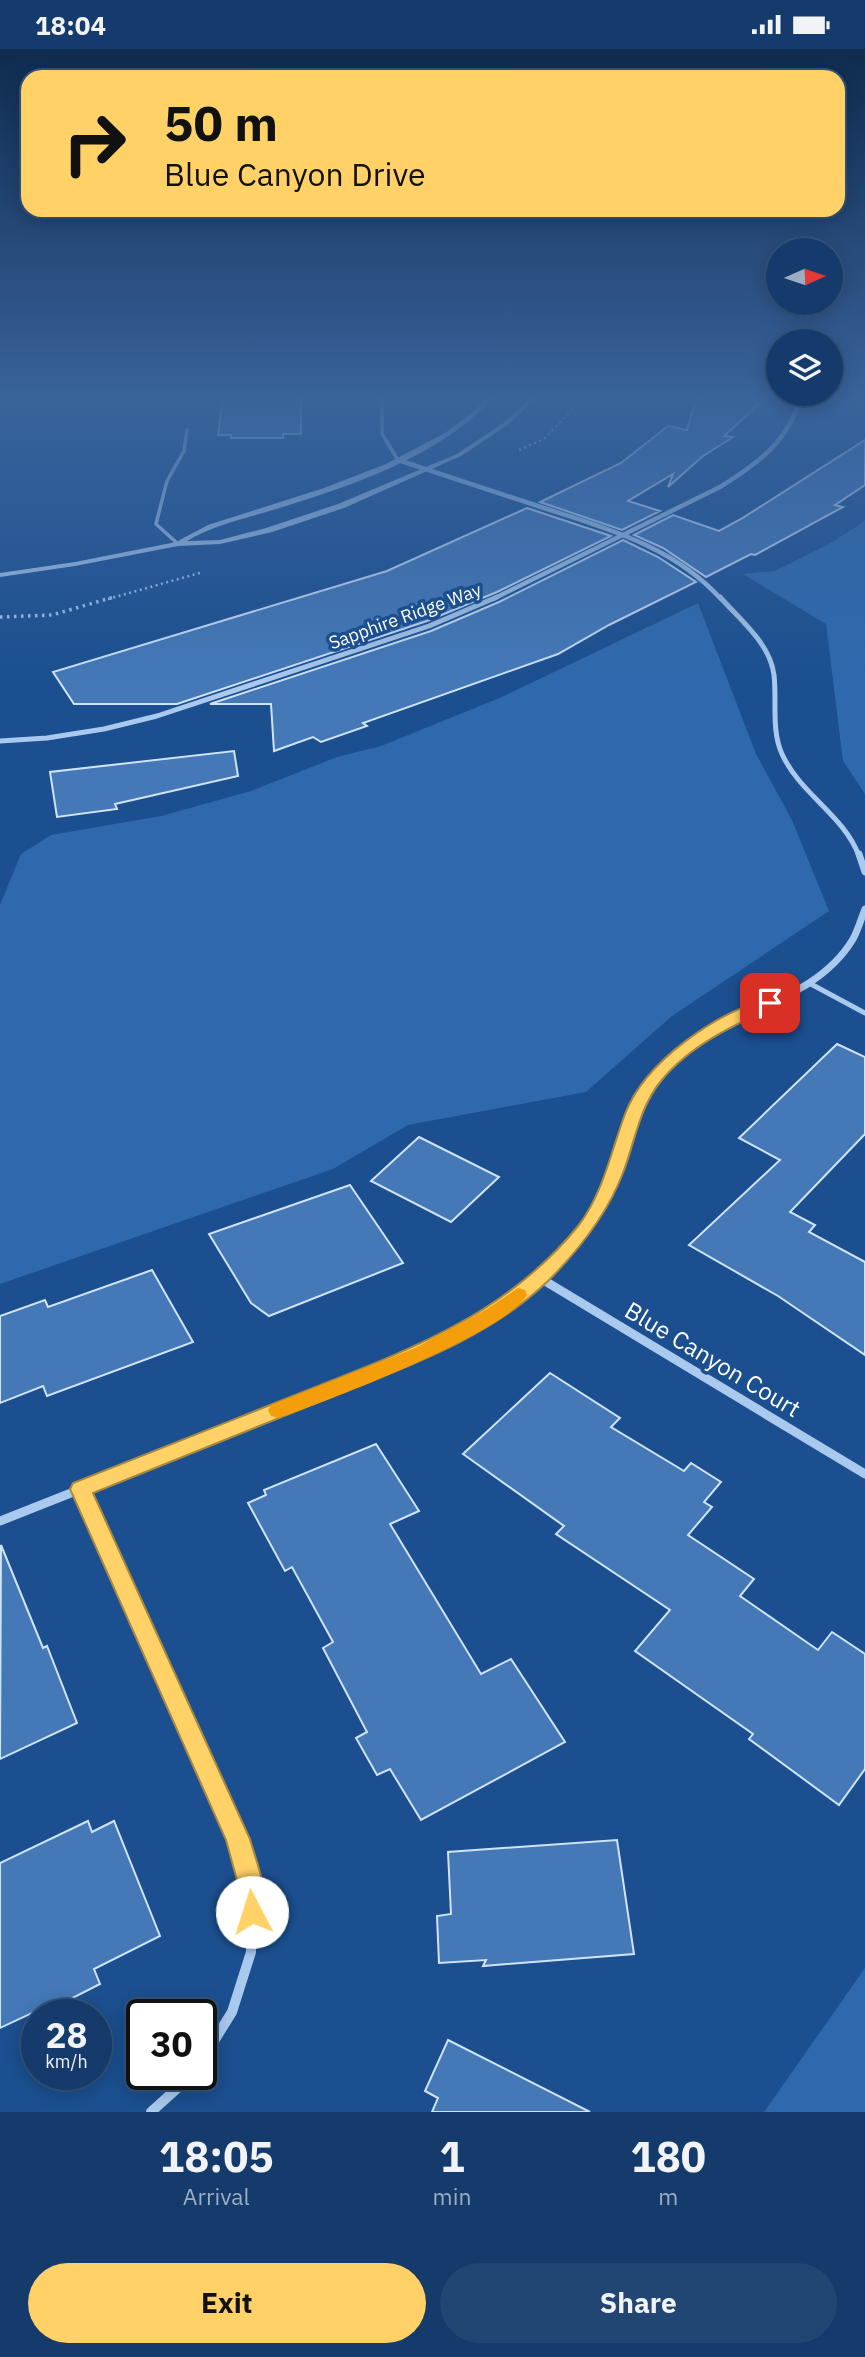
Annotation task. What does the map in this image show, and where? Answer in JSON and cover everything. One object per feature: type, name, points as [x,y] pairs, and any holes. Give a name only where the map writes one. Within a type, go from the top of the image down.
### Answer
[{"type":"street","points":[[178,544],[205,528],[317,492]]},
{"type":"street","points":[[0,575],[178,544],[220,541],[269,530],[375,492]]},
{"type":"street","points":[[496,492],[625,535],[678,561],[701,577],[765,647],[774,672],[777,733],[781,752],[794,776],[836,820],[856,847],[865,872]]},
{"type":"street","name":"Sapphire Ridge Way","points":[[0,741],[47,738],[104,729],[170,712],[465,613],[710,492]]},
{"type":"street","points":[[0,1521],[421,1353],[494,1314],[540,1278],[586,1228],[614,1175],[635,1111],[655,1078],[684,1049],[727,1022],[809,983],[840,958],[860,927],[865,909]]},
{"type":"street","name":"Blue Canyon Court","points":[[540,1278],[865,1474]]},
{"type":"street","points":[[81,1489],[238,1839],[252,1891],[251,1952],[232,2012],[217,2036]]},
{"type":"street","points":[[151,2112],[175,2090]]},
{"type":"lane","points":[[164,492],[156,524],[178,544]]},
{"type":"lane","points":[[809,983],[865,1013]]},
{"type":"shaded area","points":[[865,521],[865,794],[843,761],[826,624],[743,574],[775,571],[829,544]]},
{"type":"shaded area","points":[[698,603],[756,754],[792,820],[829,911],[672,1016],[586,1092],[408,1125],[333,1169],[0,1284],[0,905],[21,854],[51,835],[161,816],[251,791],[337,757],[381,746],[502,697]]},
{"type":"shaded area","points":[[865,1968],[865,2112],[764,2112]]},
{"type":"building","points":[[560,492],[643,492],[628,501],[660,511],[622,530],[540,502]]},
{"type":"building","points":[[783,492],[854,492],[835,505],[843,507],[755,555],[751,554],[706,577],[663,548],[634,535],[673,515],[719,531]]},
{"type":"building","points":[[527,508],[611,536],[497,592],[427,621],[177,704],[74,704],[53,672],[387,571]]},
{"type":"building","points":[[623,540],[658,557],[696,582],[609,625],[558,654],[363,723],[367,726],[321,742],[313,737],[274,751],[271,704],[210,704],[431,631],[499,602]]},
{"type":"building","points":[[234,751],[238,776],[115,804],[117,809],[57,817],[50,772]]},
{"type":"building","points":[[837,1044],[865,1057],[865,1134],[790,1212],[815,1225],[809,1232],[865,1262],[865,1355],[778,1296],[689,1245],[780,1160],[739,1138]]},
{"type":"building","points":[[419,1137],[499,1177],[451,1222],[371,1181]]},
{"type":"building","points":[[350,1185],[403,1263],[269,1316],[251,1303],[209,1234]]},
{"type":"building","points":[[152,1270],[193,1342],[47,1396],[43,1386],[0,1403],[0,1316],[45,1300],[48,1307]]},
{"type":"building","points":[[550,1373],[620,1418],[611,1427],[684,1471],[691,1463],[721,1482],[704,1502],[712,1507],[688,1535],[754,1579],[740,1596],[818,1650],[832,1632],[865,1654],[865,1769],[839,1805],[749,1739],[753,1734],[635,1651],[670,1610],[556,1534],[564,1526],[463,1454]]},
{"type":"building","points":[[376,1444],[419,1511],[390,1524],[481,1674],[511,1659],[565,1742],[421,1820],[390,1769],[377,1775],[356,1738],[367,1732],[323,1648],[333,1642],[292,1567],[285,1571],[248,1503],[266,1495],[264,1490]]},
{"type":"building","points":[[1,1545],[43,1648],[47,1646],[77,1723],[0,1759]]},
{"type":"building","points":[[88,1821],[92,1832],[114,1821],[160,1936],[94,1969],[100,1984],[71,1999],[21,1999],[21,2018],[0,2028],[0,1863]]},
{"type":"building","points":[[617,1840],[634,1954],[483,1966],[486,1960],[439,1963],[437,1916],[451,1914],[448,1852]]},
{"type":"building","points":[[448,2040],[590,2112],[432,2112],[438,2098],[425,2091]]},
{"type":"slow traffic","points":[[278,1410],[421,1353],[494,1314],[518,1295]]},
{"type":"route","points":[[252,1912],[252,1891],[238,1839],[81,1489],[421,1353],[494,1314],[540,1278],[586,1228],[614,1175],[635,1111],[655,1078],[684,1049],[727,1022],[770,1003]]}]
